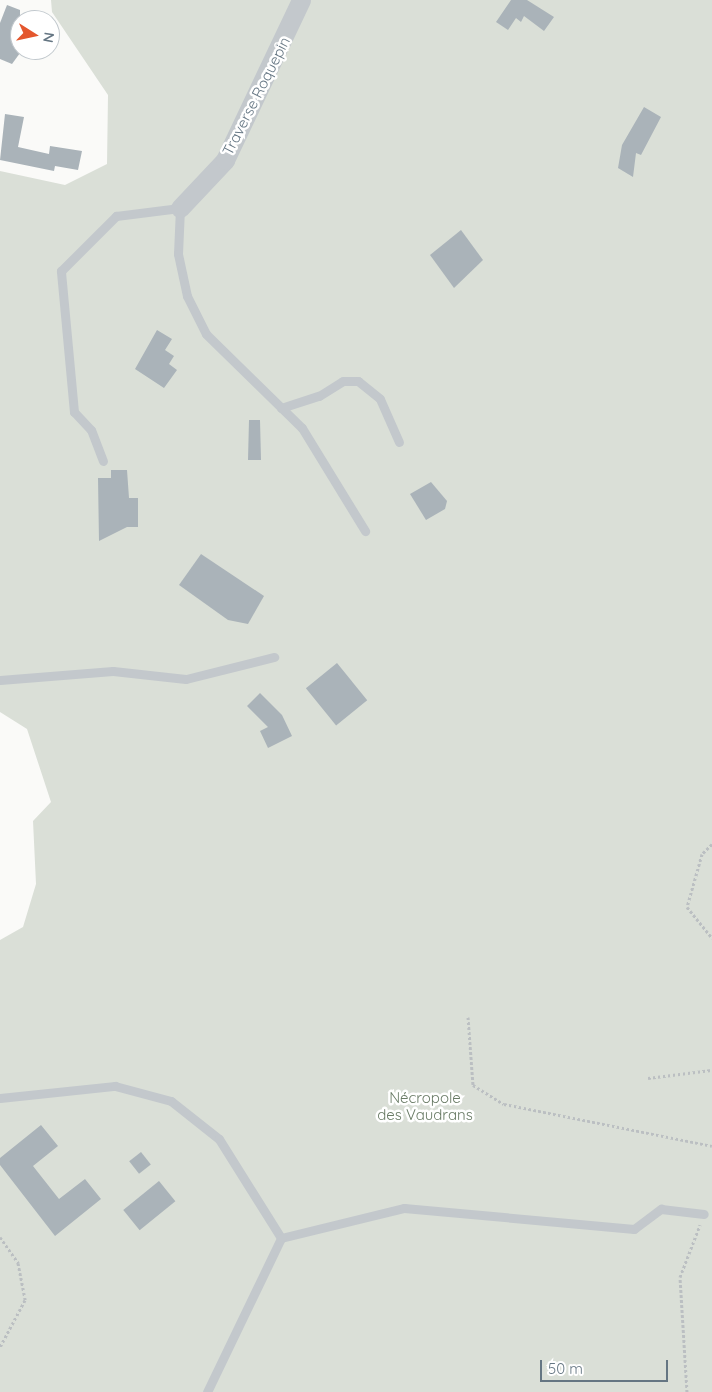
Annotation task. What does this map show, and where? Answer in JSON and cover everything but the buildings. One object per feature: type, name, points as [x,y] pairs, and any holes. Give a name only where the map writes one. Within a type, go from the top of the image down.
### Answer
[{"type":"street","name":"Traverse Roquepin","points":[[180,208],[225,160],[301,0]]},
{"type":"lane","points":[[103,462],[91,430],[74,412],[61,271],[116,216],[180,208],[178,254],[187,296],[206,334],[302,428],[365,531]]},
{"type":"lane","points":[[281,408],[319,396],[343,382],[358,382],[380,399],[399,442]]},
{"type":"lane","points":[[0,680],[113,671],[186,680],[274,657]]},
{"type":"lane","points":[[0,1098],[115,1086],[172,1101],[219,1139],[281,1238]]},
{"type":"lane","points":[[281,1238],[404,1208],[634,1229],[660,1209],[704,1214]]},
{"type":"lane","points":[[208,1392],[281,1238]]},
{"type":"path","points":[[712,844],[702,854],[687,907],[712,938]]},
{"type":"path","points":[[468,1017],[473,1085],[504,1104],[712,1146]]},
{"type":"path","points":[[648,1078],[712,1070]]},
{"type":"path","points":[[687,1392],[680,1277],[704,1214]]},
{"type":"path","points":[[0,1237],[18,1263],[25,1300],[0,1347]]},
{"type":"green space","name":"Nécropole des Vaudrans","points":[[51,0],[712,0],[712,1392],[0,1392],[0,940],[23,927],[36,884],[33,821],[51,802],[27,729],[0,712],[0,171],[65,185],[107,164],[108,95],[60,24],[60,10],[52,10]]}]
